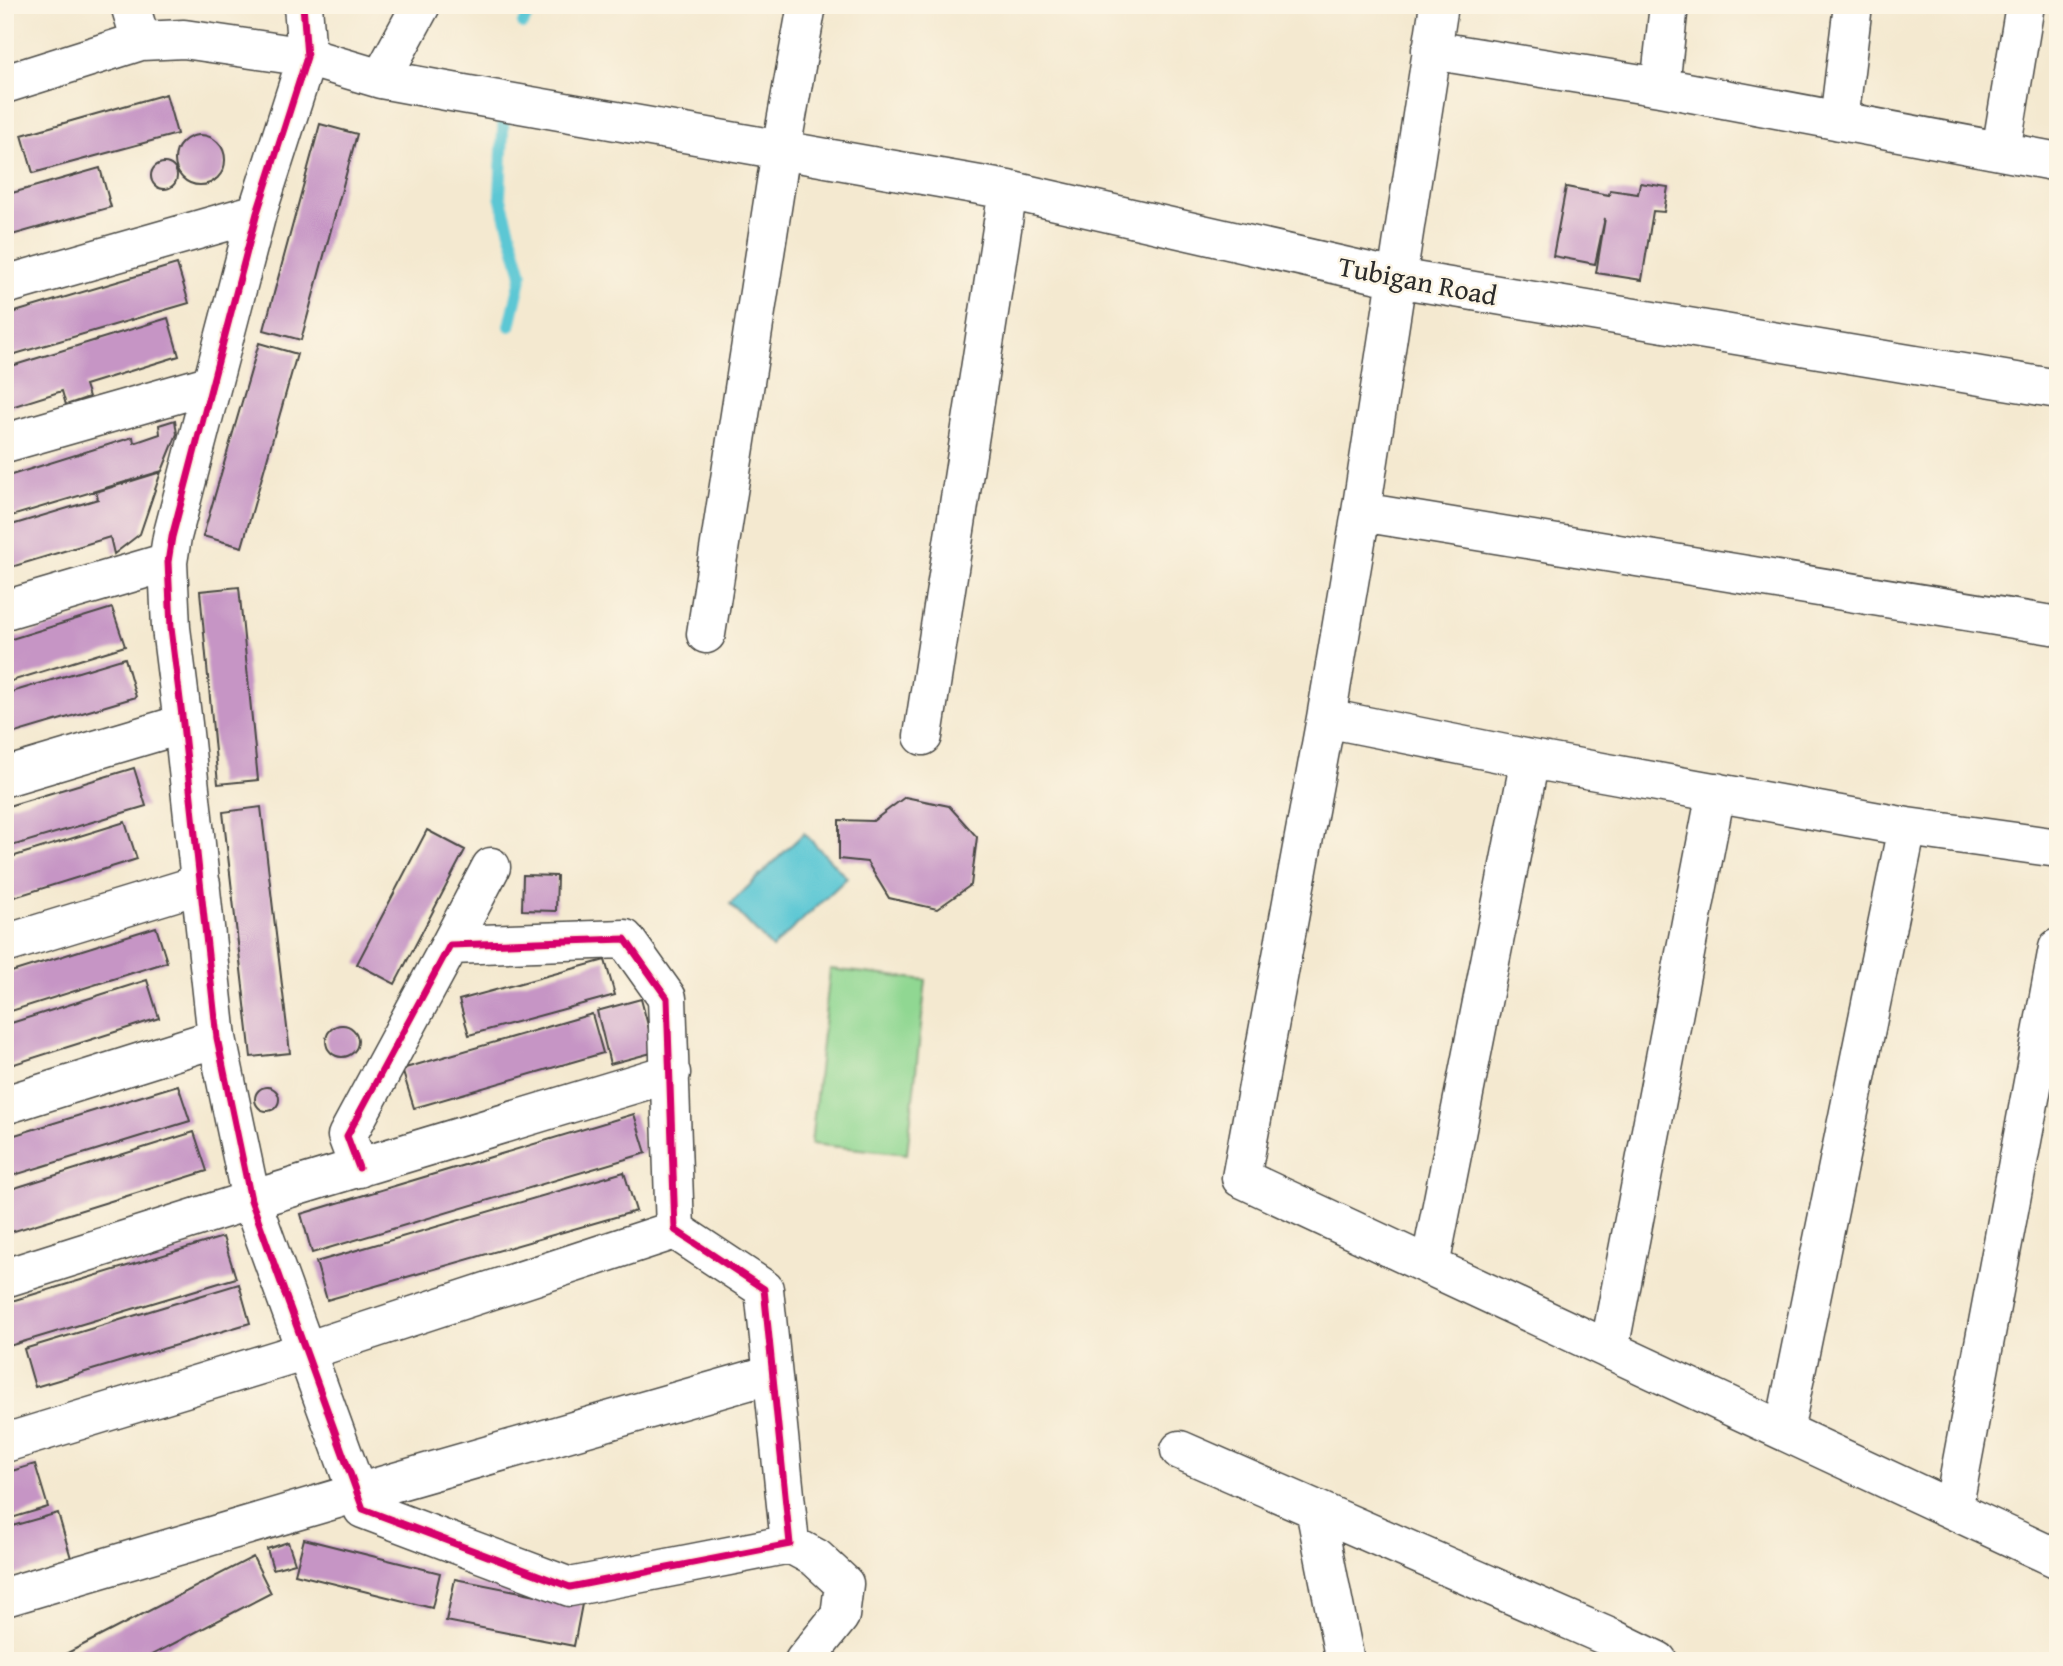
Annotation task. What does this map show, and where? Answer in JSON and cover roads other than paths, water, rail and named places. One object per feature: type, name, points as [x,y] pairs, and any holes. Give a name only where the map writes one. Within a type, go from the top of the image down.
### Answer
[{"type":"street","points":[[303,5],[307,57],[257,213],[172,537],[168,562],[170,628],[217,1038],[251,1200],[363,1509],[570,1587],[790,1544],[816,1558],[844,1584],[840,1616],[804,1661]]},
{"type":"street","points":[[381,79],[421,5]]},
{"type":"street","points":[[706,634],[781,150],[807,5]]},
{"type":"street","points":[[1439,5],[1361,512],[1241,1178],[2058,1559]]},
{"type":"street","points":[[1660,87],[1669,5]]},
{"type":"street","points":[[1839,121],[1853,5]]},
{"type":"street","points":[[2001,151],[2025,5]]},
{"type":"street","name":"Tubigan Road","points":[[5,84],[135,23],[184,38],[307,57],[381,79],[1008,190],[1396,278],[2058,389]]},
{"type":"street","points":[[1432,50],[1660,87],[2058,162]]},
{"type":"street","points":[[923,736],[1008,190]]},
{"type":"street","points":[[5,285],[257,213]]},
{"type":"street","points":[[5,443],[212,384]]},
{"type":"street","points":[[1361,512],[2058,626]]},
{"type":"street","points":[[5,610],[168,562]]},
{"type":"street","points":[[1326,718],[1530,759],[1907,827],[2058,848]]},
{"type":"street","points":[[5,777],[183,724]]},
{"type":"street","points":[[1430,1266],[1530,759]]},
{"type":"street","points":[[1609,1350],[1716,792]]},
{"type":"street","points":[[1784,1432],[1907,827]]},
{"type":"street","points":[[359,1168],[347,1136],[491,867]]},
{"type":"street","points":[[5,944],[201,884]]},
{"type":"street","points":[[450,945],[625,939],[667,998],[674,1230]]},
{"type":"street","points":[[1953,1510],[2058,948]]},
{"type":"street","points":[[5,1105],[217,1038]]},
{"type":"street","points":[[5,1278],[251,1200],[671,1073]]},
{"type":"street","points":[[5,1443],[306,1351],[674,1230]]},
{"type":"street","points":[[674,1230],[764,1289],[790,1544]]},
{"type":"street","points":[[5,1629],[14,1595],[772,1374]]},
{"type":"street","points":[[1180,1450],[1658,1661]]},
{"type":"street","points":[[1315,1509],[1345,1661]]},
{"type":"water","points":[[804,833],[847,878],[772,948],[730,904]]},
{"type":"waterway","points":[[523,24],[533,5]]},
{"type":"waterway","points":[[504,108],[500,196],[522,274],[510,326]]}]
